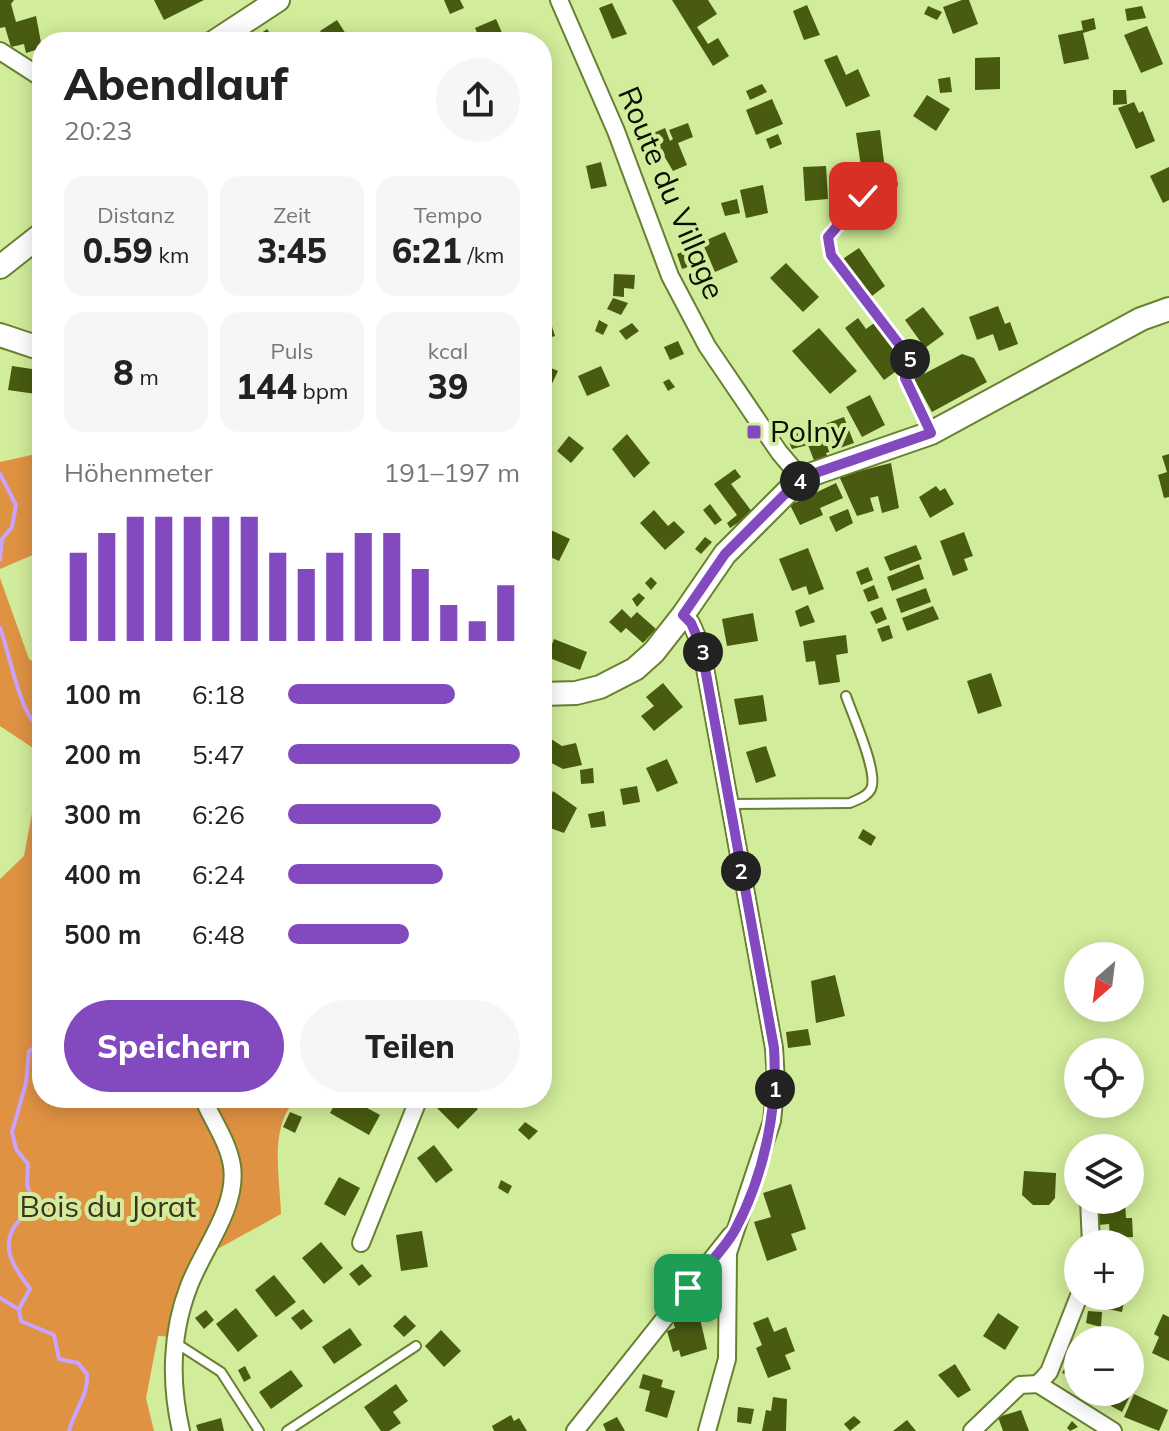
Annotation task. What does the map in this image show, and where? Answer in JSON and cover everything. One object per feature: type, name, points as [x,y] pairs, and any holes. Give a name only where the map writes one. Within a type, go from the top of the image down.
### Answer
[{"type":"street","points":[[229,32],[278,0]]},
{"type":"street","name":"Route du Village","points":[[559,0],[616,131],[670,276],[707,346],[779,452],[801,478]]},
{"type":"street","points":[[0,51],[32,72]]},
{"type":"street","points":[[0,267],[32,242]]},
{"type":"street","points":[[552,694],[576,693],[600,687],[635,669],[654,652],[683,615],[725,554],[801,478],[931,433],[1141,319],[1169,309]]},
{"type":"street","points":[[0,335],[32,346]]},
{"type":"street","points":[[683,615],[691,623],[701,646],[774,1048],[776,1081],[772,1121],[760,1165],[735,1231],[726,1275],[727,1359],[707,1431]]},
{"type":"street","points":[[181,1431],[172,1381],[175,1343],[188,1288],[229,1199],[232,1183],[225,1141],[208,1108]]},
{"type":"street","points":[[361,1243],[415,1108]]},
{"type":"street","points":[[575,1431],[735,1231]]},
{"type":"street","points":[[1038,1384],[1049,1372],[1073,1310]]},
{"type":"street","points":[[972,1431],[1020,1385],[1038,1384],[1113,1431]]},
{"type":"lane","points":[[892,184],[863,196],[828,237],[831,255],[911,360],[905,378],[931,433]]},
{"type":"lane","points":[[728,804],[850,803],[865,796],[873,787],[872,773],[846,696]]},
{"type":"lane","points":[[175,1343],[221,1372],[259,1431]]},
{"type":"lane","points":[[287,1431],[416,1346]]},
{"type":"green space","points":[[32,455],[32,555],[0,569],[0,462]]},
{"type":"green space","points":[[0,578],[32,661],[32,747],[0,726]]},
{"type":"green space","name":"Bois du Jorat","points":[[32,813],[32,1108],[290,1108],[279,1136],[281,1214],[203,1257],[181,1337],[158,1336],[146,1398],[154,1431],[0,1431],[0,879],[24,856]]},
{"type":"building","points":[[0,0],[14,0],[11,4],[16,22],[36,16],[39,32],[32,32],[32,51],[26,53],[24,44],[11,47],[5,27],[0,28]]},
{"type":"building","points":[[154,0],[204,0],[164,20]]},
{"type":"building","points":[[444,0],[460,0],[464,8],[450,14]]},
{"type":"building","points":[[672,0],[708,0],[717,14],[697,27],[708,44],[718,38],[729,56],[713,66]]},
{"type":"building","points":[[969,0],[978,24],[953,34],[943,7]]},
{"type":"building","points":[[612,3],[627,34],[612,39],[599,8]]},
{"type":"building","points":[[807,5],[820,35],[804,40],[793,11]]},
{"type":"building","points":[[928,6],[942,12],[937,20],[924,14]]},
{"type":"building","points":[[1142,6],[1146,18],[1127,21],[1125,9]]},
{"type":"building","points":[[1094,18],[1096,29],[1083,33],[1089,59],[1064,64],[1058,35],[1083,30],[1081,21]]},
{"type":"building","points":[[496,19],[502,32],[477,32],[475,28]]},
{"type":"building","points":[[337,20],[345,32],[321,32]]},
{"type":"building","points":[[1147,26],[1163,64],[1141,73],[1124,35]]},
{"type":"building","points":[[837,55],[846,75],[858,69],[870,96],[846,107],[824,60]]},
{"type":"building","points":[[1000,57],[1000,89],[975,90],[975,58]]},
{"type":"building","points":[[950,77],[952,92],[940,93],[938,79]]},
{"type":"building","points":[[762,84],[767,92],[750,100],[746,91]]},
{"type":"building","points":[[1113,90],[1126,90],[1127,104],[1113,105]]},
{"type":"building","points":[[927,95],[950,109],[936,131],[913,116]]},
{"type":"building","points":[[772,99],[783,124],[756,135],[746,110]]},
{"type":"building","points":[[1134,102],[1139,113],[1143,111],[1155,141],[1136,149],[1118,108]]},
{"type":"building","points":[[688,123],[693,137],[678,143],[687,165],[673,171],[651,134],[665,128],[670,141],[673,139],[669,130]]},
{"type":"building","points":[[880,130],[885,170],[862,173],[856,133]]},
{"type":"building","points":[[778,134],[782,144],[770,149],[766,139]]},
{"type":"building","points":[[601,162],[607,186],[591,189],[586,166]]},
{"type":"building","points":[[826,166],[828,199],[805,201],[803,167]]},
{"type":"building","points":[[1169,167],[1169,200],[1163,203],[1150,176]]},
{"type":"building","points":[[763,185],[768,213],[746,218],[740,190]]},
{"type":"building","points":[[737,199],[740,213],[725,216],[721,203]]},
{"type":"building","points":[[725,232],[738,262],[715,272],[702,242]]},
{"type":"building","points":[[691,248],[697,264],[682,269],[677,254]]},
{"type":"building","points":[[859,248],[885,286],[868,299],[841,260]]},
{"type":"building","points":[[786,263],[819,297],[803,312],[770,278]]},
{"type":"building","points":[[614,274],[635,275],[634,289],[624,288],[624,297],[613,296]]},
{"type":"building","points":[[613,298],[628,303],[621,315],[607,309]]},
{"type":"building","points":[[998,306],[1005,324],[1010,322],[1018,344],[999,351],[993,334],[977,340],[969,317]]},
{"type":"building","points":[[923,307],[944,334],[925,348],[905,320]]},
{"type":"building","points":[[858,318],[866,329],[877,321],[906,364],[884,380],[845,328]]},
{"type":"building","points":[[599,320],[608,325],[603,335],[595,331]]},
{"type":"building","points":[[632,323],[639,331],[626,340],[619,331]]},
{"type":"building","points":[[819,328],[857,371],[830,394],[792,351]]},
{"type":"building","points":[[678,341],[684,354],[670,360],[664,347]]},
{"type":"building","points":[[962,354],[974,358],[987,382],[932,412],[914,379]]},
{"type":"building","points":[[12,366],[32,369],[32,393],[8,390]]},
{"type":"building","points":[[601,366],[610,386],[587,396],[578,376]]},
{"type":"building","points":[[552,368],[558,371],[552,384]]},
{"type":"building","points":[[669,379],[675,387],[668,391],[663,382]]},
{"type":"building","points":[[870,395],[885,425],[862,437],[846,407]]},
{"type":"building","points":[[844,417],[854,443],[826,453],[828,458],[815,463],[808,445],[792,449],[783,428],[801,424],[803,432]]},
{"type":"building","points":[[627,434],[650,463],[634,478],[612,449]]},
{"type":"building","points":[[569,436],[584,448],[571,463],[557,451]]},
{"type":"building","points":[[1169,454],[1169,497],[1164,498],[1158,475],[1167,472],[1162,456]]},
{"type":"building","points":[[891,463],[899,508],[882,513],[878,496],[870,498],[874,511],[857,516],[839,476]]},
{"type":"building","points":[[735,469],[741,477],[731,484],[753,513],[730,528],[727,523],[737,515],[714,484]]},
{"type":"building","points":[[836,483],[843,498],[820,508],[823,515],[800,525],[790,505]]},
{"type":"building","points":[[936,486],[940,491],[945,488],[954,504],[930,518],[919,497]]},
{"type":"building","points":[[710,504],[722,520],[715,525],[703,510]]},
{"type":"building","points":[[848,509],[853,523],[836,532],[829,517]]},
{"type":"building","points":[[654,510],[668,526],[674,521],[685,532],[665,550],[640,523]]},
{"type":"building","points":[[552,531],[570,539],[559,561],[552,558]]},
{"type":"building","points":[[964,532],[973,556],[964,559],[968,570],[953,576],[940,541]]},
{"type":"building","points":[[705,537],[712,542],[701,554],[695,549]]},
{"type":"building","points":[[916,545],[922,559],[890,571],[884,557]]},
{"type":"building","points":[[808,548],[824,589],[809,595],[806,586],[792,591],[779,559]]},
{"type":"building","points":[[919,564],[924,579],[892,591],[887,577]]},
{"type":"building","points":[[868,567],[873,580],[861,585],[856,572]]},
{"type":"building","points":[[651,577],[657,583],[651,590],[645,583]]},
{"type":"building","points":[[874,585],[879,598],[868,602],[863,590]]},
{"type":"building","points":[[926,588],[931,602],[901,613],[896,599]]},
{"type":"building","points":[[639,593],[645,598],[637,607],[632,599]]},
{"type":"building","points":[[808,605],[815,622],[800,627],[795,611]]},
{"type":"building","points":[[933,606],[939,619],[907,631],[902,618]]},
{"type":"building","points":[[882,607],[887,619],[876,624],[870,612]]},
{"type":"building","points":[[622,609],[631,618],[637,612],[656,629],[643,643],[626,628],[621,633],[609,622]]},
{"type":"building","points":[[753,613],[758,641],[727,646],[722,619]]},
{"type":"building","points":[[889,625],[893,638],[882,642],[877,629]]},
{"type":"building","points":[[846,635],[848,653],[836,655],[840,682],[819,685],[815,661],[806,662],[803,641]]},
{"type":"building","points":[[554,639],[587,652],[580,670],[552,659]]},
{"type":"building","points":[[991,673],[1002,706],[978,714],[967,681]]},
{"type":"building","points":[[663,683],[683,707],[654,731],[641,716],[654,706],[646,697]]},
{"type":"building","points":[[763,695],[767,721],[739,725],[734,699]]},
{"type":"building","points":[[552,740],[562,746],[576,743],[582,765],[563,769],[552,763]]},
{"type":"building","points":[[766,746],[776,776],[756,783],[746,752]]},
{"type":"building","points":[[667,759],[678,783],[657,792],[646,768]]},
{"type":"building","points":[[593,768],[594,783],[581,784],[580,770]]},
{"type":"building","points":[[637,786],[640,802],[623,805],[620,789]]},
{"type":"building","points":[[553,791],[577,808],[564,833],[552,829]]},
{"type":"building","points":[[604,811],[606,826],[591,828],[588,814]]},
{"type":"building","points":[[863,829],[876,837],[871,846],[858,838]]},
{"type":"building","points":[[835,975],[845,1016],[816,1023],[811,981]]},
{"type":"building","points":[[808,1029],[811,1045],[788,1048],[786,1032]]},
{"type":"building","points":[[333,1108],[367,1108],[380,1115],[369,1135],[330,1113]]},
{"type":"building","points":[[437,1108],[478,1109],[458,1129]]},
{"type":"building","points":[[290,1112],[302,1117],[295,1133],[283,1127]]},
{"type":"building","points":[[525,1122],[538,1131],[529,1140],[518,1130]]},
{"type":"building","points":[[434,1145],[453,1170],[436,1183],[417,1158]]},
{"type":"building","points":[[1024,1171],[1056,1173],[1055,1198],[1049,1205],[1033,1205],[1022,1195]]},
{"type":"building","points":[[339,1177],[360,1188],[345,1216],[324,1204]]},
{"type":"building","points":[[501,1180],[512,1186],[508,1194],[498,1188]]},
{"type":"building","points":[[791,1184],[806,1229],[791,1234],[797,1250],[767,1261],[754,1222],[771,1217],[763,1193]]},
{"type":"building","points":[[1098,1214],[1126,1214],[1126,1218],[1132,1218],[1133,1230],[1109,1230],[1109,1224],[1098,1225]]},
{"type":"building","points":[[422,1231],[428,1267],[401,1271],[396,1235]]},
{"type":"building","points":[[321,1242],[343,1268],[324,1284],[302,1258]]},
{"type":"building","points":[[362,1264],[372,1276],[359,1286],[349,1274]]},
{"type":"building","points":[[274,1275],[296,1302],[276,1317],[255,1290]]},
{"type":"building","points":[[236,1308],[258,1336],[238,1352],[216,1324]]},
{"type":"building","points":[[303,1309],[313,1321],[301,1330],[291,1318]]},
{"type":"building","points":[[206,1310],[214,1320],[204,1329],[195,1318]]},
{"type":"building","points":[[1088,1311],[1102,1312],[1101,1326],[1086,1323]]},
{"type":"building","points":[[998,1313],[1019,1327],[1005,1350],[983,1336]]},
{"type":"building","points":[[699,1314],[707,1349],[681,1357],[679,1350],[673,1352],[667,1331],[675,1328],[673,1321]]},
{"type":"building","points":[[1163,1314],[1169,1317],[1169,1361],[1152,1353],[1159,1337],[1154,1334]]},
{"type":"building","points":[[405,1315],[416,1326],[404,1337],[393,1326]]},
{"type":"building","points":[[768,1317],[774,1332],[786,1327],[795,1351],[785,1355],[791,1369],[768,1378],[756,1348],[762,1345],[753,1323]]},
{"type":"building","points":[[350,1328],[362,1345],[334,1364],[322,1347]]},
{"type":"building","points":[[441,1330],[461,1351],[444,1367],[425,1346]]},
{"type":"building","points":[[955,1364],[971,1390],[958,1398],[938,1375]]},
{"type":"building","points":[[245,1366],[251,1378],[244,1382],[238,1370]]},
{"type":"building","points":[[291,1370],[303,1386],[271,1409],[259,1392]]},
{"type":"building","points":[[643,1374],[663,1380],[661,1387],[675,1391],[667,1418],[645,1411],[650,1391],[639,1388]]},
{"type":"building","points":[[396,1384],[408,1401],[393,1412],[401,1423],[389,1431],[381,1431],[364,1407]]},
{"type":"building","points":[[773,1397],[787,1399],[786,1431],[762,1431],[766,1410],[771,1411]]},
{"type":"building","points":[[1144,1399],[1168,1410],[1159,1431],[1124,1417],[1129,1406],[1144,1406]]},
{"type":"building","points":[[1111,1406],[1125,1406],[1122,1412]]},
{"type":"building","points":[[738,1407],[754,1409],[751,1424],[737,1422]]},
{"type":"building","points":[[1021,1410],[1029,1431],[1003,1431],[998,1417]]},
{"type":"building","points":[[511,1415],[514,1421],[519,1418],[527,1431],[494,1431],[492,1426]]},
{"type":"building","points":[[854,1416],[861,1422],[850,1431],[844,1424]]},
{"type":"building","points":[[617,1417],[625,1431],[606,1431],[603,1424]]},
{"type":"building","points":[[221,1418],[224,1431],[198,1431],[196,1425]]},
{"type":"building","points":[[907,1420],[916,1431],[893,1431]]},
{"type":"building","points":[[1072,1421],[1078,1427],[1070,1431],[1067,1428]]},
{"type":"waterway","points":[[0,474],[16,505],[12,527],[2,539],[0,560]]},
{"type":"waterway","points":[[0,628],[22,699],[32,720]]},
{"type":"waterway","points":[[32,1049],[29,1051],[26,1083],[12,1132],[16,1149],[28,1164],[27,1185],[33,1201],[14,1227],[9,1253],[30,1289],[19,1309],[21,1321],[54,1335],[59,1359],[78,1363],[87,1374],[86,1389],[69,1431]]},
{"type":"waterway","points":[[0,1298],[18,1309]]},
{"type":"place","name":"Polny","points":[[754,432]]},
{"type":"route","points":[[688,1288],[735,1231],[760,1165],[772,1121],[776,1081],[774,1048],[701,646],[691,623],[683,615],[725,554],[801,478],[931,433],[905,378],[911,360],[831,255],[828,237],[863,196]]}]
